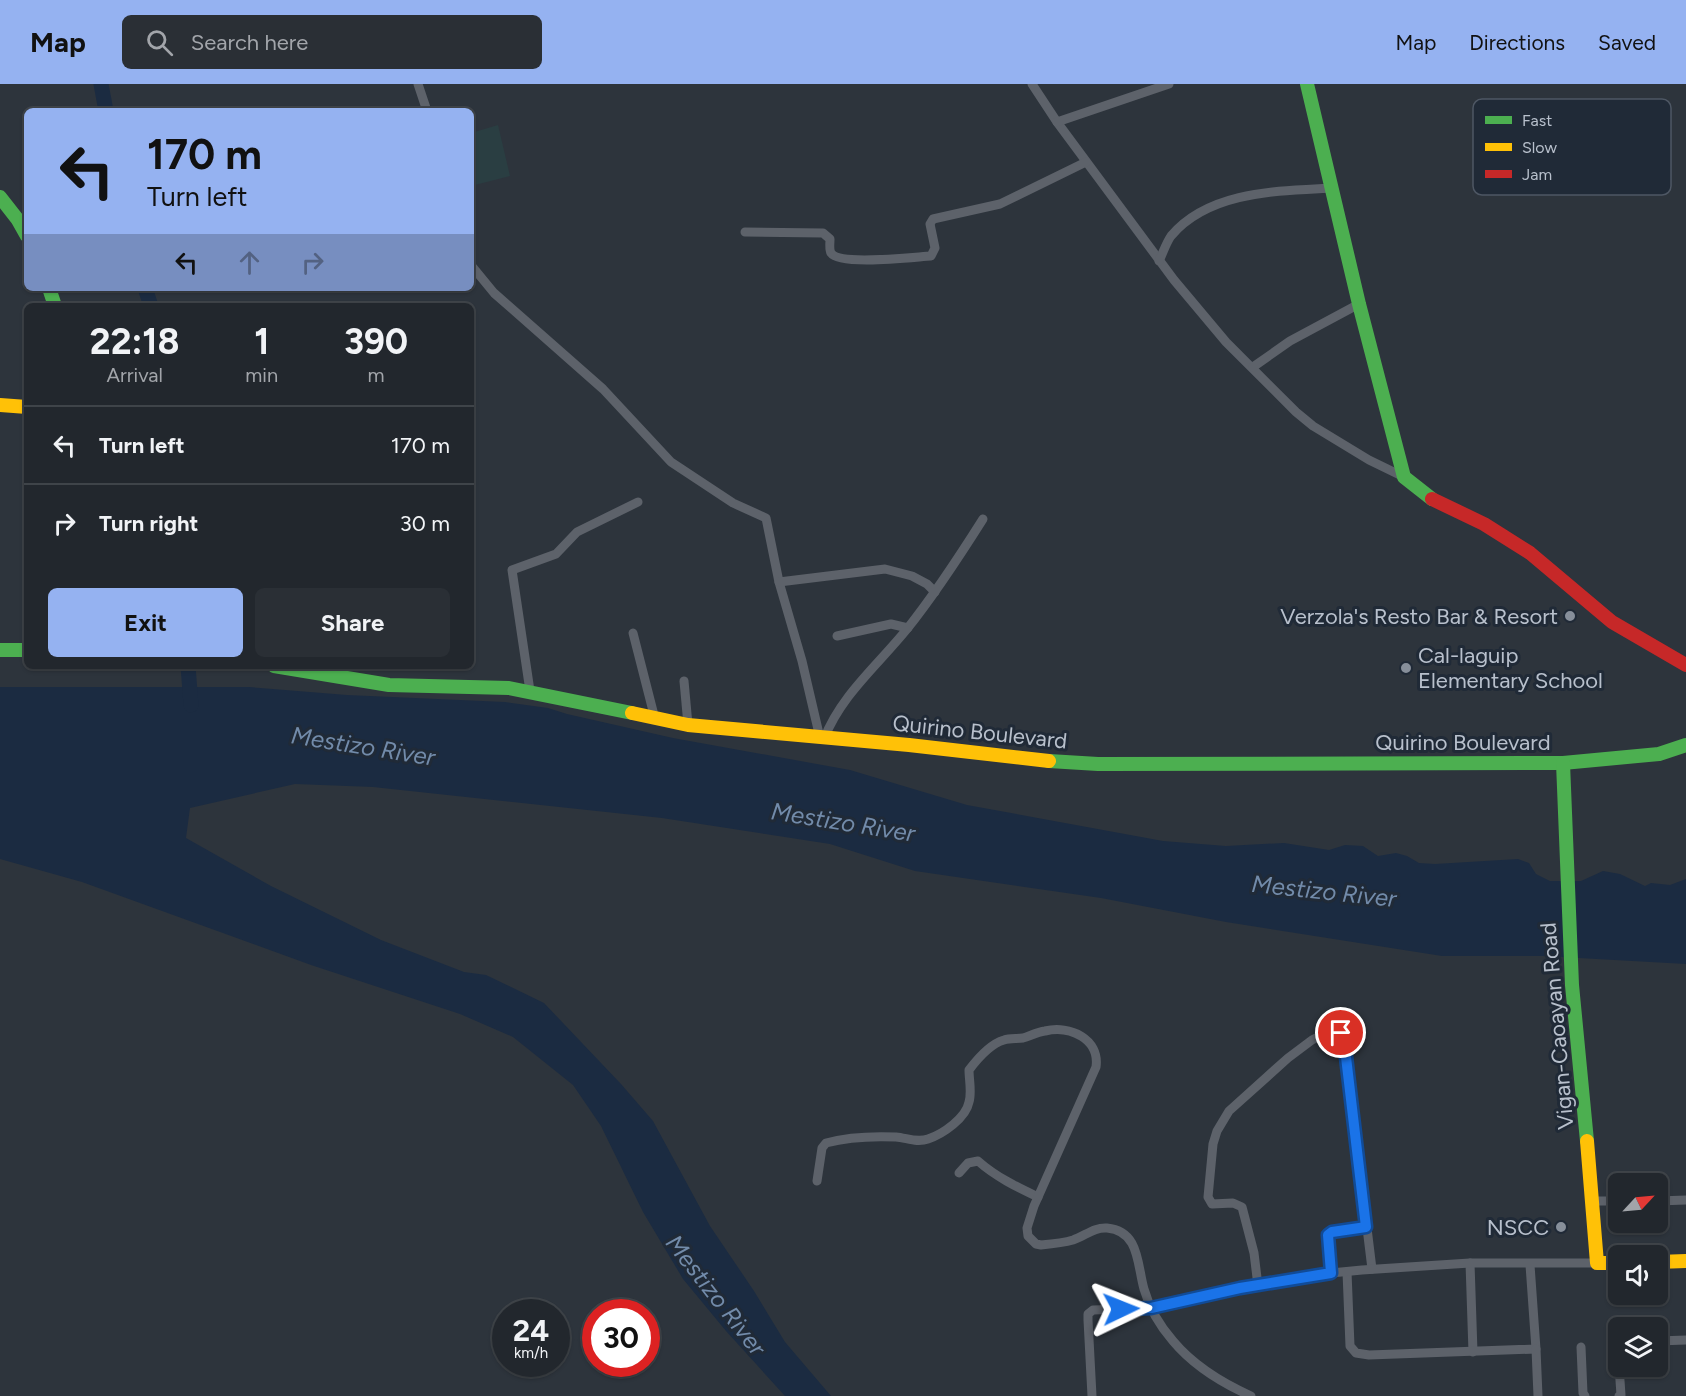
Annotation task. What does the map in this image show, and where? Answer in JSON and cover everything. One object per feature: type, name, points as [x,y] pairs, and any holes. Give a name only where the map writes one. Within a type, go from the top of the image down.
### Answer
[{"type":"street","points":[[418,84],[426,108]]},
{"type":"street","points":[[1032,84],[1086,162],[1189,300],[1226,342],[1296,412],[1313,426],[1369,460],[1404,477],[1434,501],[1484,524],[1530,553],[1612,622],[1686,665]]},
{"type":"street","points":[[1057,122],[1169,84]]},
{"type":"street","points":[[1307,84],[1359,304],[1404,477]]},
{"type":"street","points":[[745,231],[823,233],[830,239],[830,252],[846,260],[931,256],[935,248],[930,224],[933,219],[1000,204],[1086,162]]},
{"type":"street","points":[[1159,261],[1172,235],[1193,216],[1226,201],[1279,191],[1331,188]]},
{"type":"street","points":[[0,197],[24,231]]},
{"type":"street","points":[[474,269],[494,293],[603,389],[671,462],[733,503],[766,518],[779,582],[822,739]]},
{"type":"street","points":[[1253,367],[1290,341],[1359,304]]},
{"type":"street","points":[[0,405],[24,406]]},
{"type":"street","points":[[531,691],[512,570],[556,554],[577,532],[638,502]]},
{"type":"street","points":[[822,739],[841,706],[908,628],[935,592],[983,519]]},
{"type":"street","points":[[779,582],[885,569],[912,576],[927,584],[935,592]]},
{"type":"street","points":[[837,636],[891,624],[908,628]]},
{"type":"street","points":[[633,633],[655,719]]},
{"type":"street","points":[[0,650],[24,650]]},
{"type":"street","name":"Quirino Boulevard","points":[[291,669],[389,686],[481,687],[531,691],[688,725],[822,739],[909,745],[1036,760],[1098,764],[1563,762],[1645,756],[1686,745]]},
{"type":"street","points":[[684,681],[688,725]]},
{"type":"street","name":"Vigan-Caoayan Road","points":[[1563,762],[1572,985],[1597,1263]]},
{"type":"street","points":[[817,1181],[822,1148],[826,1143],[857,1137],[928,1140],[949,1127],[967,1109],[970,1092],[969,1070],[990,1047],[1004,1040],[1024,1038],[1046,1030],[1062,1030],[1077,1034],[1091,1043],[1097,1054],[1096,1067],[1038,1197],[1028,1228],[1028,1236],[1031,1241],[1041,1245],[1076,1239],[1106,1227],[1126,1235],[1136,1250],[1149,1308],[1172,1340],[1212,1376],[1251,1396]]},
{"type":"street","points":[[1258,1286],[1254,1253],[1242,1207],[1233,1203],[1212,1204],[1208,1197],[1213,1144],[1217,1131],[1229,1111],[1288,1058],[1312,1040],[1330,1031],[1341,1033],[1344,1040],[1372,1269]]},
{"type":"street","points":[[959,1173],[968,1163],[978,1161],[1010,1184],[1038,1197]]},
{"type":"street","points":[[1668,1201],[1686,1200]]},
{"type":"street","points":[[1593,1201],[1608,1201]]},
{"type":"street","points":[[1331,1273],[1328,1235],[1332,1232],[1366,1227]]},
{"type":"street","points":[[1668,1262],[1686,1261]]},
{"type":"street","points":[[1092,1396],[1088,1314],[1093,1310],[1149,1308],[1331,1273],[1372,1269],[1470,1263],[1530,1265],[1608,1263]]},
{"type":"street","points":[[1470,1263],[1473,1352]]},
{"type":"street","points":[[1530,1265],[1538,1396]]},
{"type":"street","points":[[1347,1272],[1350,1346],[1356,1353],[1369,1355],[1536,1349]]},
{"type":"street","points":[[1668,1341],[1686,1340]]},
{"type":"street","points":[[1581,1347],[1585,1396]]},
{"type":"street","points":[[1619,1377],[1621,1395],[1619,1396]]},
{"type":"green space","points":[[498,125],[510,176],[474,185],[474,132]]},
{"type":"water","name":"Mestizo River","points":[[0,687],[249,687],[347,695],[505,702],[548,708],[673,738],[850,770],[967,805],[1163,841],[1226,846],[1284,843],[1329,850],[1345,845],[1363,846],[1378,856],[1396,853],[1419,863],[1435,864],[1518,859],[1529,863],[1536,874],[1550,881],[1581,881],[1603,871],[1620,874],[1645,886],[1651,883],[1670,885],[1686,879],[1686,964],[1543,956],[1442,956],[1226,922],[1101,898],[915,871],[830,844],[662,818],[373,787],[295,784],[190,808],[186,838],[271,886],[381,940],[464,972],[486,975],[544,1003],[653,1121],[710,1226],[785,1342],[831,1396],[785,1396],[683,1279],[643,1212],[601,1126],[573,1085],[513,1037],[460,1014],[311,965],[82,882],[0,859]]},
{"type":"waterway","points":[[101,84],[105,108]]},
{"type":"waterway","points":[[146,291],[150,303]]},
{"type":"waterway","points":[[188,669],[191,705]]},
{"type":"traffic: fast","points":[[1307,84],[1359,304],[1404,477],[1432,499]]},
{"type":"traffic: fast","points":[[0,197],[24,231]]},
{"type":"traffic: fast","points":[[50,291],[54,303]]},
{"type":"traffic: fast","points":[[0,650],[24,650]]},
{"type":"traffic: fast","points":[[292,669],[389,685],[509,688],[632,713]]},
{"type":"traffic: fast","points":[[1049,761],[1098,764],[1563,763],[1659,754],[1686,745]]},
{"type":"traffic: fast","points":[[1563,763],[1572,985],[1587,1141]]},
{"type":"traffic: slow","points":[[0,405],[24,407]]},
{"type":"traffic: slow","points":[[632,713],[688,725],[909,745],[1049,761]]},
{"type":"traffic: slow","points":[[1587,1141],[1597,1263],[1608,1263]]},
{"type":"traffic: slow","points":[[1668,1262],[1686,1261]]},
{"type":"traffic: jam","points":[[1432,499],[1484,524],[1530,553],[1612,622],[1686,665]]},
{"type":"place","name":"Verzola's Resto Bar & Resort","points":[[1570,616]]},
{"type":"place","name":"Cal-laguip Elementary School","points":[[1406,668]]},
{"type":"place","name":"NSCC","points":[[1561,1227]]},
{"type":"route","points":[[1121,1309],[1151,1308],[1240,1288],[1331,1273],[1329,1233],[1366,1227],[1351,1089],[1341,1033]]}]
